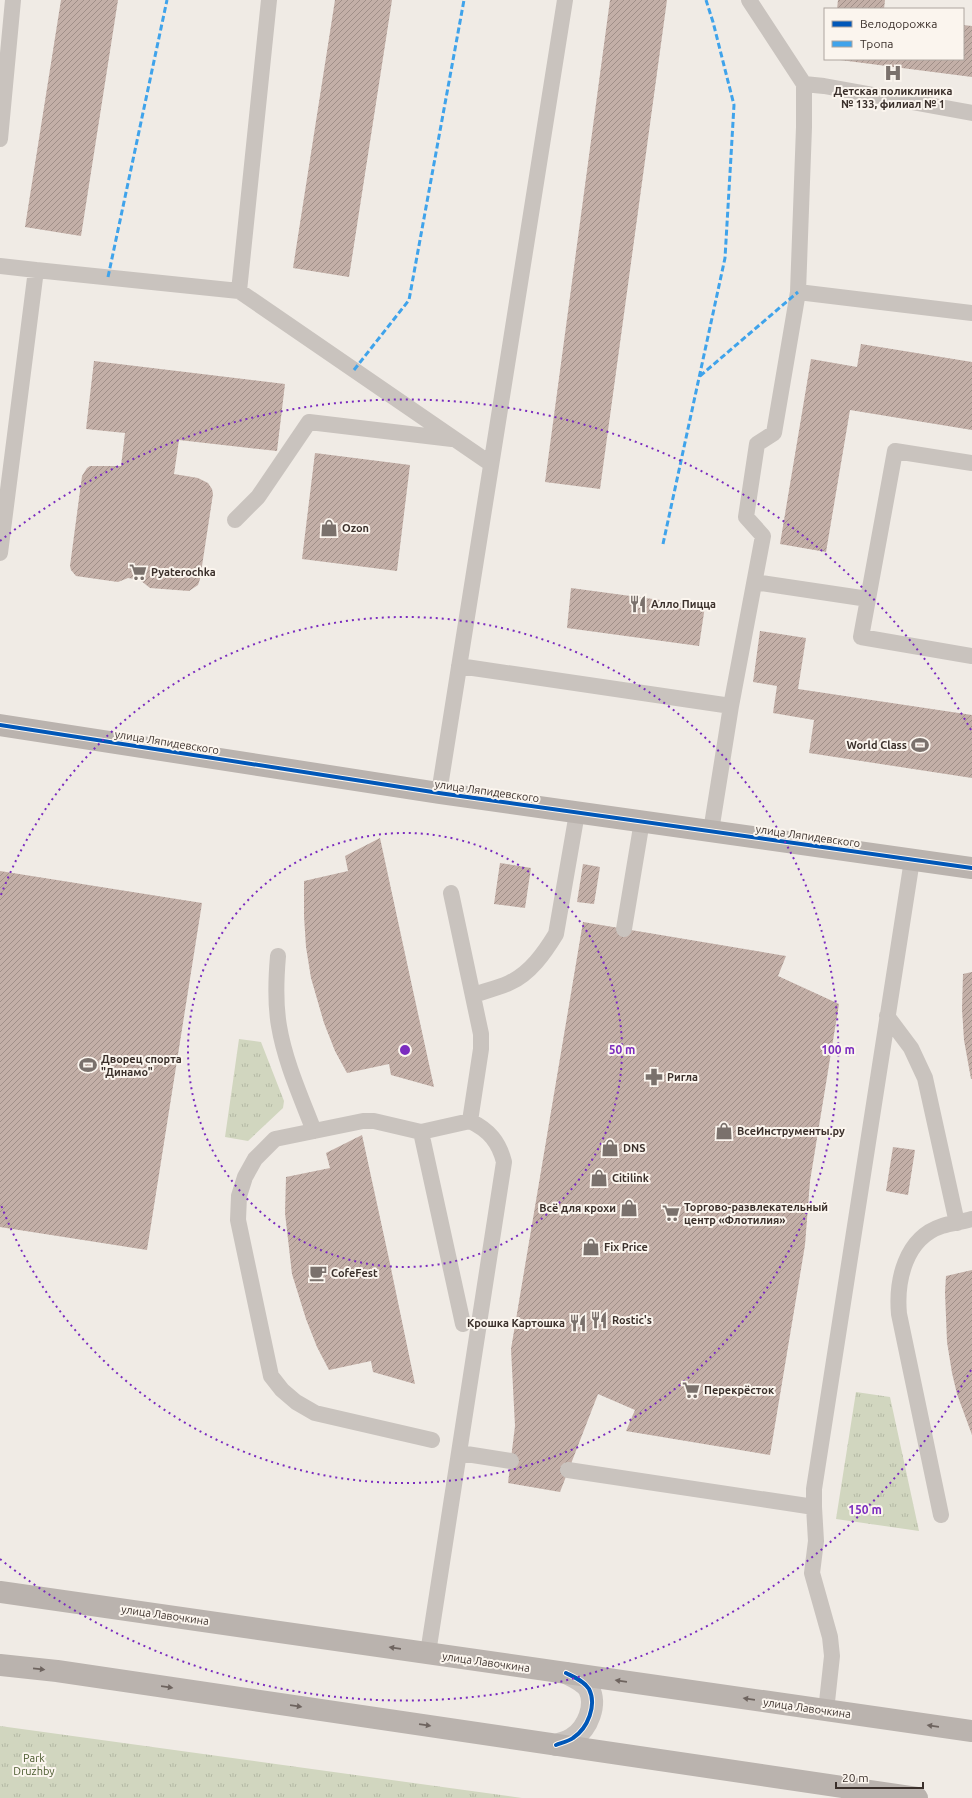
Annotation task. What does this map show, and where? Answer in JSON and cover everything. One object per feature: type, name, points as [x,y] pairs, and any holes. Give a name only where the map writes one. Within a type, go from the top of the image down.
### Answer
[{"type":"main road","name":"улица Ляпидевского","points":[[0,725],[439,793],[972,868]]},
{"type":"main road","name":"улица Лавочкина","points":[[0,1592],[972,1732]]},
{"type":"main road","points":[[0,1665],[57,1671],[917,1798]]},
{"type":"street","points":[[556,1745],[573,1738],[585,1725],[591,1712],[592,1701],[588,1688],[581,1680],[566,1673]]},
{"type":"lane","points":[[0,139],[13,0]]},
{"type":"lane","points":[[239,291],[269,0]]},
{"type":"lane","points":[[439,793],[565,0]]},
{"type":"lane","points":[[711,831],[731,706],[755,582],[762,536],[746,517],[757,444],[774,433],[798,292],[804,127],[804,84],[749,0]]},
{"type":"lane","points":[[804,84],[824,86],[972,113]]},
{"type":"lane","points":[[0,266],[239,291],[491,464]]},
{"type":"lane","points":[[0,553],[36,270]]},
{"type":"lane","points":[[798,292],[972,313]]},
{"type":"lane","points":[[235,520],[258,498],[309,422],[454,439]]},
{"type":"lane","points":[[972,463],[895,451],[861,637],[972,656]]},
{"type":"lane","points":[[755,582],[868,599]]},
{"type":"lane","points":[[459,666],[731,706]]},
{"type":"lane","points":[[473,995],[510,983],[527,971],[546,950],[556,934],[577,813]]},
{"type":"lane","points":[[624,929],[642,821]]},
{"type":"lane","points":[[826,1710],[832,1656],[828,1629],[813,1580],[816,1529],[814,1489],[912,860]]},
{"type":"lane","points":[[451,893],[480,1027],[481,1042],[470,1121]]},
{"type":"lane","points":[[278,956],[276,988],[279,1026],[285,1052],[314,1131]]},
{"type":"lane","points":[[887,1016],[907,1042],[918,1060],[925,1078],[965,1221],[941,1226],[929,1233],[912,1250],[902,1271],[898,1285],[899,1314],[941,1514]]},
{"type":"lane","points":[[428,1653],[504,1162],[502,1153],[495,1139],[480,1126],[470,1121],[421,1132],[368,1120],[275,1139],[255,1160],[245,1177],[239,1196],[238,1220],[271,1376],[282,1390],[296,1402],[315,1413],[432,1440]]},
{"type":"lane","points":[[421,1132],[463,1324]]},
{"type":"lane","points":[[460,1453],[511,1461]]},
{"type":"lane","points":[[568,1470],[814,1507]]},
{"type":"green space","points":[[239,1039],[261,1042],[284,1101],[283,1108],[248,1141],[225,1137]]},
{"type":"green space","points":[[856,1392],[890,1397],[919,1531],[836,1519]]},
{"type":"green space","name":"Park Druzhby","points":[[0,1726],[522,1798],[0,1798]]},
{"type":"building","points":[[61,0],[118,0],[81,236],[25,227]]},
{"type":"building","points":[[335,0],[392,0],[349,277],[293,268]]},
{"type":"building","points":[[610,0],[667,0],[600,489],[545,482]]},
{"type":"building","points":[[838,0],[885,0],[884,8],[837,8]]},
{"type":"building","points":[[964,25],[972,26],[972,77],[840,60],[964,60]]},
{"type":"building","points":[[861,344],[972,362],[972,430],[850,410],[826,552],[780,544],[811,359],[857,367]]},
{"type":"building","points":[[94,361],[285,384],[277,451],[179,440],[174,474],[198,478],[208,483],[213,494],[200,579],[198,585],[189,591],[150,588],[140,580],[128,578],[118,582],[76,576],[71,570],[70,566],[82,476],[90,466],[121,466],[125,433],[86,429]]},
{"type":"building","points":[[315,453],[410,465],[397,571],[302,559]]},
{"type":"building","points":[[571,588],[705,606],[699,646],[567,628]]},
{"type":"building","points":[[760,631],[806,638],[798,689],[972,715],[972,778],[809,753],[814,720],[773,713],[777,686],[753,682]]},
{"type":"building","points":[[380,838],[434,1087],[391,1075],[389,1064],[347,1073],[335,1051],[324,1023],[311,978],[306,947],[304,881],[348,871],[345,856]]},
{"type":"building","points":[[500,863],[531,868],[525,908],[494,904]]},
{"type":"building","points":[[583,864],[600,867],[594,904],[577,902]]},
{"type":"building","name":"Дворец спорта \"Динамо\"","points":[[0,871],[202,903],[147,1250],[0,1227]]},
{"type":"building","name":"Торгово-развлекательный центр «Флотилия»","points":[[583,922],[786,956],[778,976],[839,1004],[810,1181],[805,1245],[770,1455],[626,1431],[635,1410],[598,1394],[560,1492],[508,1483],[515,1426],[511,1349]]},
{"type":"building","points":[[972,972],[971,1079],[964,1040],[962,1009],[963,974]]},
{"type":"building","points":[[362,1135],[415,1384],[373,1372],[371,1361],[329,1370],[317,1347],[306,1319],[292,1274],[285,1213],[286,1177],[330,1168],[326,1153]]},
{"type":"building","points":[[893,1147],[915,1150],[908,1195],[886,1191]]},
{"type":"building","points":[[972,1270],[972,1435],[957,1394],[952,1373],[947,1342],[945,1292],[946,1276]]},
{"type":"marked path","points":[[108,277],[167,0]]},
{"type":"marked path","points":[[354,370],[409,300],[464,0]]},
{"type":"marked path","points":[[663,544],[725,258],[734,105],[706,0]]},
{"type":"marked path","points":[[700,376],[798,292]]},
{"type":"cycle path","points":[[0,725],[439,793],[972,868]]},
{"type":"cycle path","points":[[556,1745],[569,1740],[578,1734],[590,1716],[592,1702],[587,1686],[582,1681],[566,1673]]},
{"type":"place","name":"Детская поликлиника № 133, филиал № 1","points":[[893,73]]},
{"type":"place","name":"Ozon","points":[[329,528]]},
{"type":"place","name":"Pyaterochka","points":[[138,572]]},
{"type":"place","name":"Алло Пицца","points":[[638,604]]},
{"type":"place","name":"World Class","points":[[920,745]]},
{"type":"place","name":"Дворец спорта \"Динамо\"","points":[[88,1065]]},
{"type":"place","name":"Ригла","points":[[654,1077]]},
{"type":"place","name":"ВсеИнструменты.ру","points":[[724,1131]]},
{"type":"place","name":"DNS","points":[[610,1148]]},
{"type":"place","name":"Citilink","points":[[599,1178]]},
{"type":"place","name":"Всё для крохи","points":[[629,1208]]},
{"type":"place","name":"Торгово-развлекательный центр «Флотилия»","points":[[671,1213]]},
{"type":"place","name":"Fix Price","points":[[591,1247]]},
{"type":"place","name":"CofeFest","points":[[318,1273]]},
{"type":"place","name":"Rostic's","points":[[599,1320]]},
{"type":"place","name":"Крошка Картошка","points":[[578,1323]]},
{"type":"place","name":"Перекрёсток","points":[[691,1390]]}]
